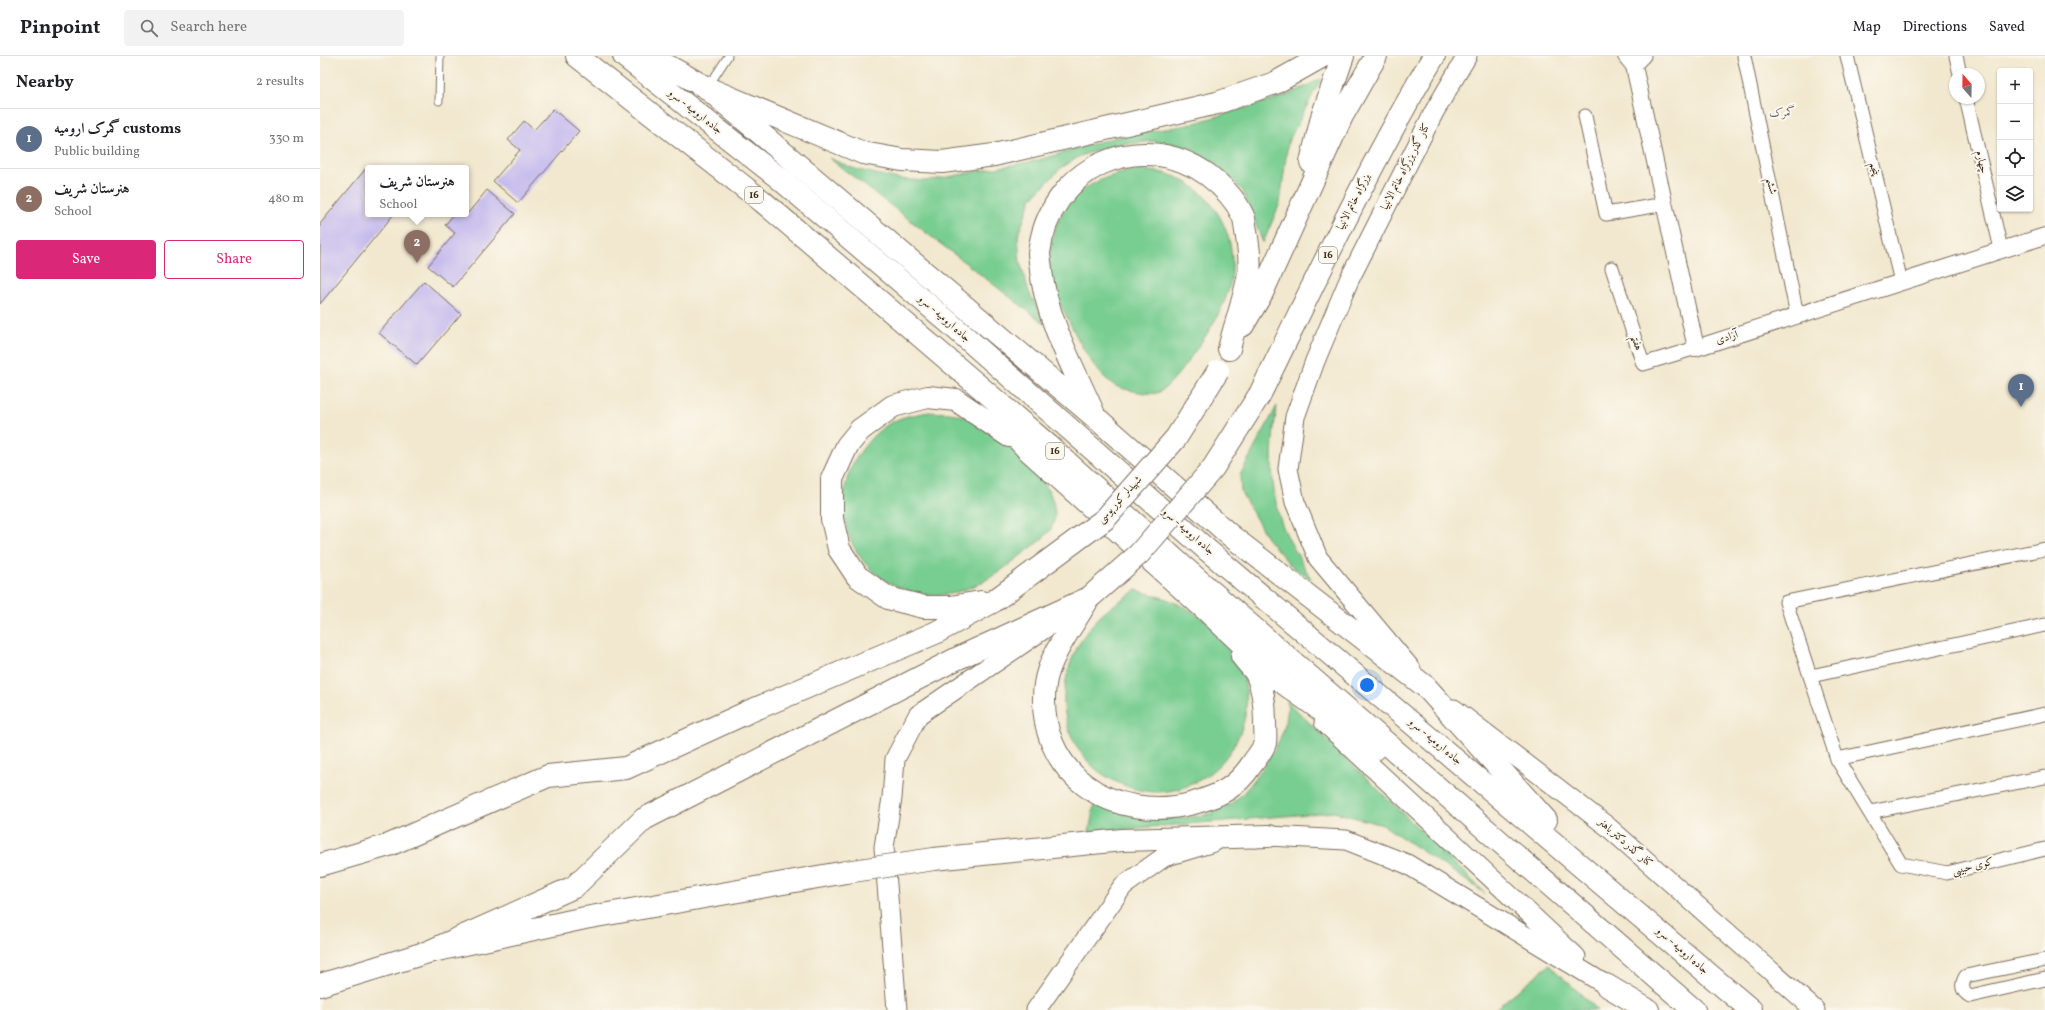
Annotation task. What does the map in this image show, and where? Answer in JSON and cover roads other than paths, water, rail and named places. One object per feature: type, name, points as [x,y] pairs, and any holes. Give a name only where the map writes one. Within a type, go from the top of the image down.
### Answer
[{"type":"highway","name":"16","points":[[577,56],[762,201],[1049,446],[1181,565],[1494,836]]},
{"type":"highway","name":"جاده ارومیه - سرو","points":[[624,56],[779,178],[952,325],[1206,549],[1602,882],[1751,1010]]},
{"type":"highway","points":[[650,56],[707,88],[864,153],[902,160],[942,162],[994,155],[1217,103],[1275,83],[1323,56]]},
{"type":"highway","points":[[1298,216],[1322,117],[1343,56]]},
{"type":"highway","points":[[1229,349],[1262,293],[1342,116],[1376,56]]},
{"type":"highway","name":"بزرگراه خاتم الانبیا","points":[[1089,598],[1138,554],[1213,468],[1260,394],[1364,182],[1404,106],[1434,56]]},
{"type":"highway","points":[[707,88],[1095,417],[1231,536],[1426,687],[1602,882]]},
{"type":"highway","points":[[1095,417],[1064,347],[1044,290],[1039,254],[1047,222],[1065,190],[1093,167],[1114,158],[1138,153],[1171,156],[1196,167],[1222,186],[1243,216],[1248,244],[1249,265],[1249,272],[1229,349]]},
{"type":"highway","points":[[926,341],[1026,448],[1206,609],[1282,682],[1494,836],[1694,1010]]},
{"type":"highway","name":"شهیدلر کور پوسی","points":[[320,865],[389,845],[548,776],[626,768],[748,712],[935,633],[994,600],[1105,519],[1176,438],[1218,371],[1229,349]]},
{"type":"highway","points":[[994,600],[950,607],[924,607],[888,598],[857,576],[839,549],[832,519],[832,479],[846,446],[860,430],[893,406],[928,397],[956,400],[1026,448]]},
{"type":"highway","points":[[1089,598],[1058,648],[1046,683],[1045,710],[1049,734],[1055,753],[1078,781],[1107,799],[1145,809],[1175,808],[1218,796],[1243,777],[1265,744],[1265,708],[1257,675],[1206,609]]},
{"type":"highway","points":[[428,952],[574,887],[644,819],[956,659],[1089,598]]},
{"type":"highway","points":[[320,985],[428,952],[585,918],[846,872],[957,856],[1122,840],[1269,836]]},
{"type":"highway","points":[[1606,985],[1648,1010]]},
{"type":"main road","name":"کنار گذر بزرگراه خاتم الانبیا","points":[[1426,687],[1318,558],[1294,502],[1288,469],[1295,417],[1315,361],[1349,280],[1434,112],[1467,56]]},
{"type":"main road","points":[[897,1010],[884,847],[892,798],[895,759],[918,715],[1089,598]]},
{"type":"main road","points":[[1282,682],[1606,985],[1636,1010]]},
{"type":"main road","name":"کنار گذر دکتر باهنر","points":[[1426,687],[1607,826],[1815,1010]]},
{"type":"main road","points":[[1036,1010],[1123,886],[1164,857],[1208,843],[1269,836],[1346,840],[1408,864],[1606,985]]},
{"type":"street","name":"ششم","points":[[1744,56],[1797,315]]},
{"type":"street","name":"پنجم","points":[[1847,56],[1901,282]]},
{"type":"street","points":[[1956,56],[1959,68]]},
{"type":"street","points":[[1635,59],[1696,348]]},
{"type":"street","name":"چهارم","points":[[1967,104],[2001,249]]},
{"type":"street","points":[[1585,116],[1606,214],[1665,204]]},
{"type":"street","name":"آزادی","points":[[1696,348],[2045,236]]},
{"type":"street","name":"هفتم","points":[[1612,268],[1643,364],[1696,348]]},
{"type":"street","points":[[2045,549],[1786,602],[1837,759],[1870,812],[2045,777]]},
{"type":"street","points":[[1810,676],[2045,625]]},
{"type":"street","points":[[1837,759],[2045,714]]},
{"type":"street","name":"کوی حبیبی","points":[[1870,812],[1901,864],[1947,873],[2045,849]]},
{"type":"street","points":[[2045,960],[1966,976],[1962,982],[1962,988],[1965,993],[1970,996],[2045,979]]},
{"type":"lane","points":[[439,101],[440,56]]},
{"type":"lane","points":[[707,88],[728,56]]},
{"type":"place","name":"هنرستان شریف","points":[[417,263]]},
{"type":"place","name":"گمرک ارومیه customs","points":[[2021,407]]},
{"type":"district","name":"گمرک","points":[[1782,113]]}]
